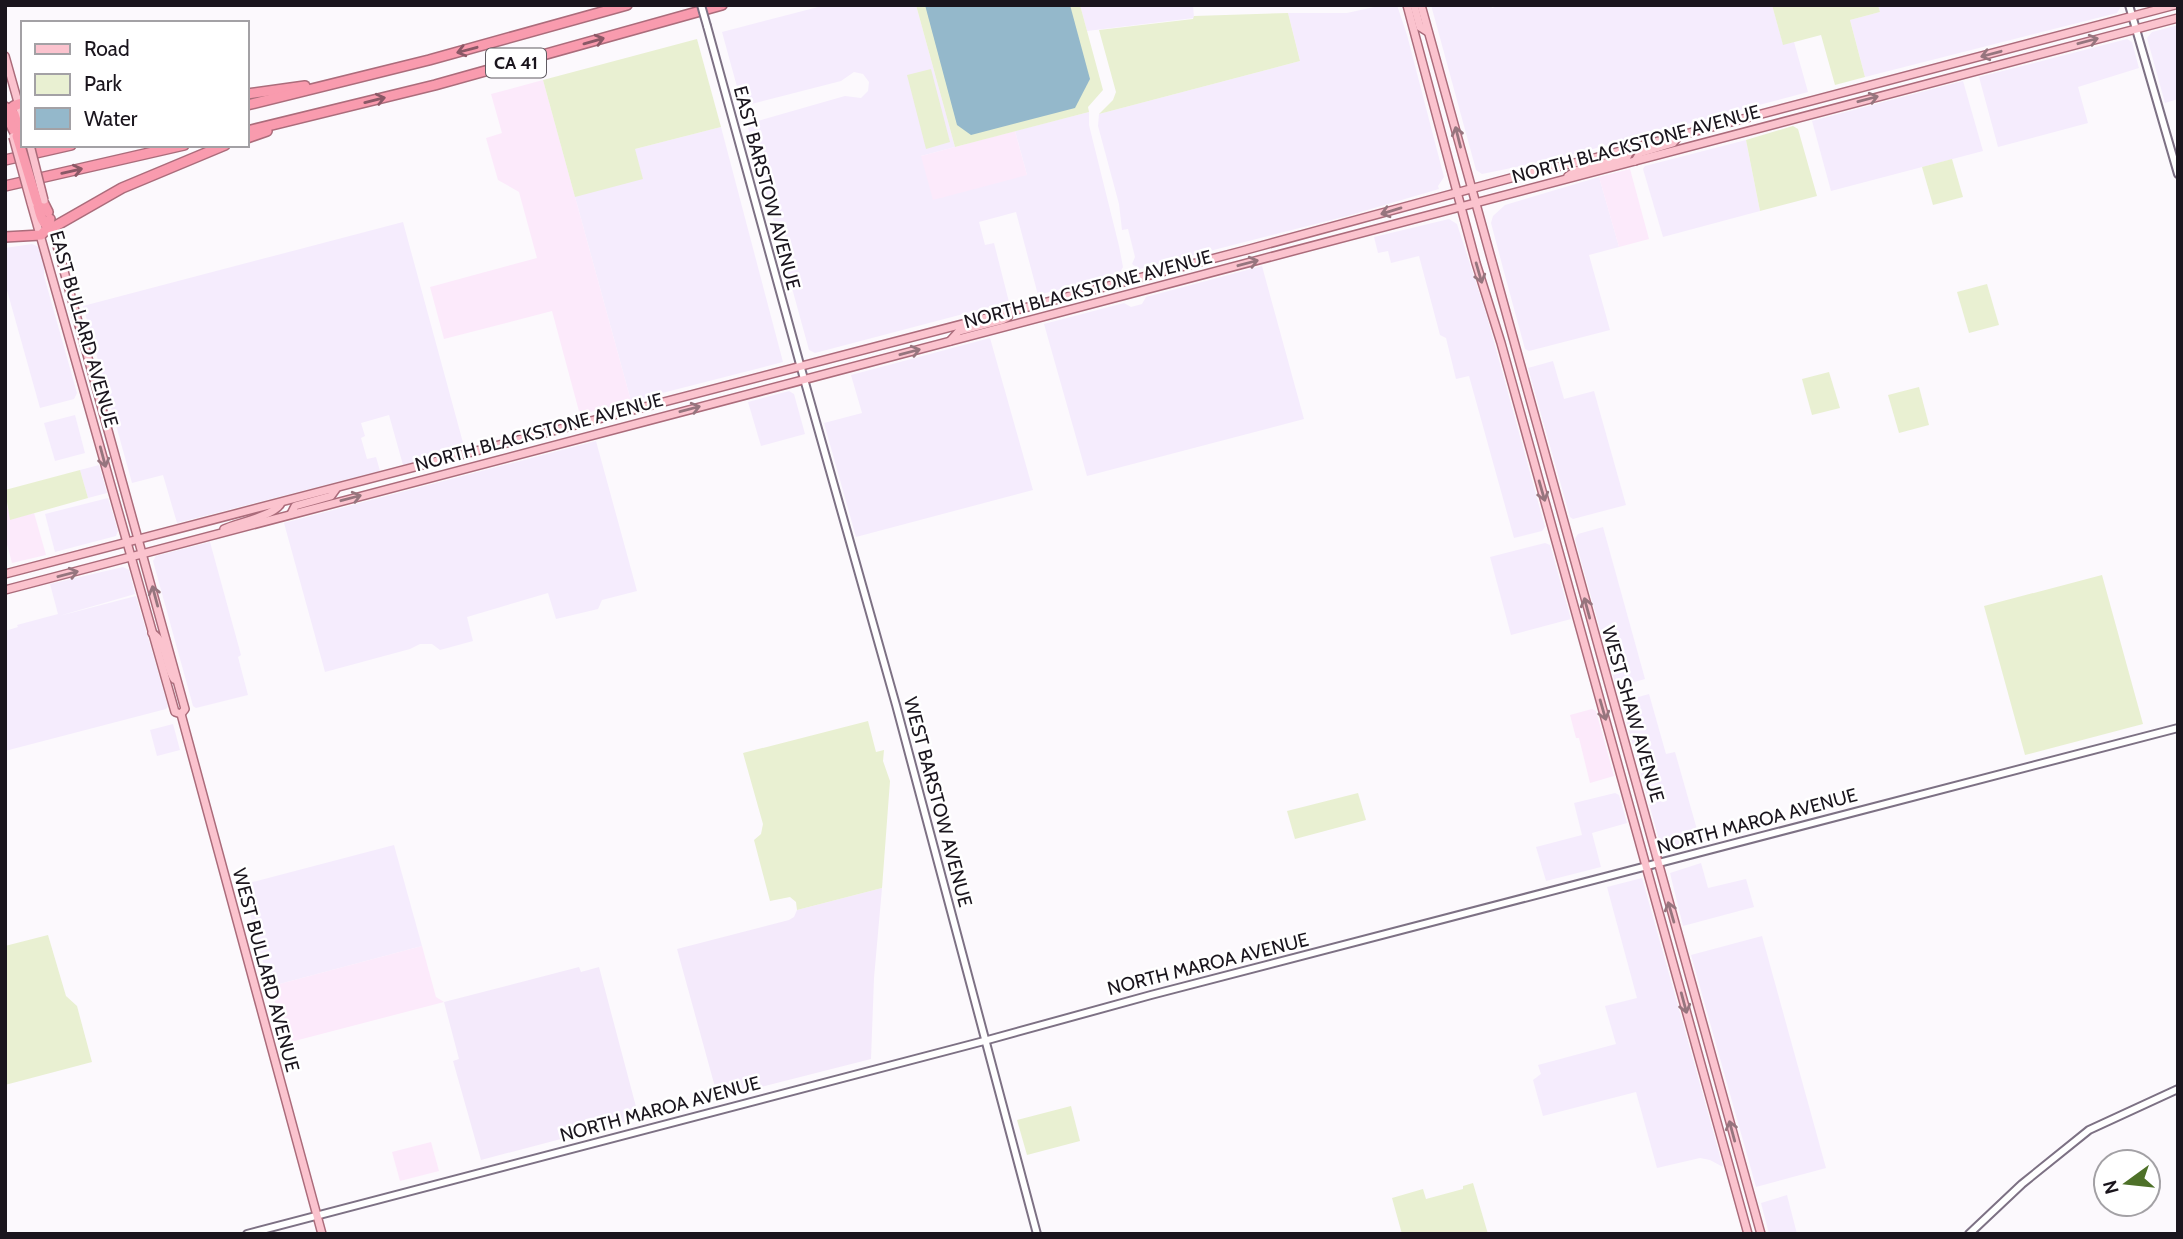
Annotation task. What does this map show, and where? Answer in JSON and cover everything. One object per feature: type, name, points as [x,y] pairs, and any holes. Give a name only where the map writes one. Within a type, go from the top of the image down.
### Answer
[{"type":"highway","name":"CA 41","points":[[248,105],[328,86],[627,5]]},
{"type":"highway","name":"CA 41","points":[[248,131],[435,85],[722,5]]},
{"type":"highway","points":[[248,94],[310,85],[328,86]]},
{"type":"highway","points":[[12,109],[19,139]]},
{"type":"highway","points":[[248,138],[309,117]]},
{"type":"highway","points":[[22,147],[43,221],[49,221],[220,147]]},
{"type":"highway","points":[[5,160],[62,147]]},
{"type":"highway","points":[[5,186],[175,147]]},
{"type":"highway","points":[[39,201],[49,221]]},
{"type":"highway","points":[[5,237],[41,235],[49,221]]},
{"type":"main road","name":"EAST BARSTOW AVENUE","points":[[701,5],[804,379]]},
{"type":"main road","name":"WEST SHAW AVENUE","points":[[1407,5],[1748,1234]]},
{"type":"main road","points":[[1414,5],[1420,27],[1429,32]]},
{"type":"main road","points":[[1421,5],[1429,32]]},
{"type":"main road","points":[[2129,5],[2178,174]]},
{"type":"main road","name":"NORTH BLACKSTONE AVENUE","points":[[5,574],[2175,5]]},
{"type":"main road","name":"NORTH BLACKSTONE AVENUE","points":[[5,590],[2178,18]]},
{"type":"main road","name":"WEST SHAW AVENUE","points":[[1429,32],[1761,1234]]},
{"type":"main road","points":[[5,56],[12,109]]},
{"type":"main road","points":[[1635,161],[1640,153],[1673,143],[1678,136]]},
{"type":"main road","name":"EAST BULLARD AVENUE","points":[[30,147],[39,201],[41,235],[130,557]]},
{"type":"main road","points":[[1565,179],[1575,171],[1627,157],[1631,149]]},
{"type":"main road","name":"EAST BULLARD AVENUE","points":[[49,221],[143,554]]},
{"type":"main road","points":[[950,341],[959,331],[1002,320],[1008,317],[1010,312]]},
{"type":"main road","name":"WEST BARSTOW AVENUE","points":[[804,379],[896,705],[1037,1234]]},
{"type":"main road","points":[[291,514],[295,506],[331,496],[337,488]]},
{"type":"main road","points":[[204,538],[241,521],[274,512],[281,503]]},
{"type":"main road","name":"WEST BULLARD AVENUE","points":[[143,554],[185,709],[181,714]]},
{"type":"main road","name":"WEST BULLARD AVENUE","points":[[130,557],[175,712],[181,714]]},
{"type":"main road","points":[[152,633],[159,639],[170,673],[179,685]]},
{"type":"main road","name":"WEST BULLARD AVENUE","points":[[181,714],[322,1234]]},
{"type":"main road","name":"NORTH MAROA AVENUE","points":[[247,1234],[2178,728]]},
{"type":"main road","points":[[1969,1234],[2022,1184],[2089,1130],[2178,1090]]},
{"type":"shaded area","points":[[826,5],[916,5],[955,147],[921,156],[1027,175],[1015,131],[1089,112],[1089,125],[1123,267],[1119,274],[1038,295],[1016,212],[979,222],[985,245],[994,243],[1009,302],[815,353],[809,350],[747,124],[845,96],[861,98],[868,91],[869,82],[863,74],[854,72],[841,81],[744,106],[722,32]]},
{"type":"shaded area","points":[[1080,5],[1193,5],[1194,18],[1087,31]]},
{"type":"shaded area","points":[[1383,5],[1397,5],[1407,35],[1444,177],[1439,189],[1347,216],[1139,269],[1132,264],[1135,257],[1128,229],[1122,230],[1119,204],[1098,126],[1099,114],[1300,61],[1288,13],[1347,13]]},
{"type":"shaded area","points":[[1431,5],[1491,5],[1492,8],[1501,5],[1772,5],[1783,44],[1794,42],[1808,92],[1555,159],[1482,174],[1476,170]]},
{"type":"shaded area","points":[[1878,5],[2120,5],[2120,8],[2117,13],[1865,77],[1850,20],[1880,12]]},
{"type":"shaded area","points":[[2178,25],[2178,99],[2165,103],[2147,38],[2152,32]]},
{"type":"shaded area","points":[[2127,39],[2132,42],[2139,68],[2078,87],[2088,123],[1998,147],[1979,77]]},
{"type":"shaded area","points":[[543,80],[631,401],[580,415],[552,311],[444,339],[430,287],[537,258],[519,192],[498,180],[486,138],[502,133],[491,94]]},
{"type":"shaded area","points":[[1963,81],[1983,151],[1831,191],[1812,121]]},
{"type":"shaded area","points":[[721,127],[783,362],[631,401],[575,197],[635,149]]},
{"type":"shaded area","points":[[1015,131],[1027,175],[933,200],[921,156]]},
{"type":"shaded area","points":[[1746,140],[1760,211],[1663,237],[1643,169],[1645,166]]},
{"type":"shaded area","points":[[1630,169],[1649,239],[1619,247],[1599,177]]},
{"type":"shaded area","points":[[1599,177],[1619,247],[1589,255],[1610,330],[1529,351],[1525,349],[1504,272],[1491,223],[1493,216],[1505,205]]},
{"type":"shaded area","points":[[1449,219],[1457,224],[1486,313],[1545,527],[1542,531],[1514,538],[1469,376],[1456,379],[1446,338],[1440,335],[1419,256],[1391,263],[1388,251],[1378,253],[1374,237]]},
{"type":"shaded area","points":[[403,222],[465,450],[403,465],[389,415],[361,423],[365,436],[361,438],[367,459],[376,457],[380,471],[177,523],[163,475],[132,483],[83,306]]},
{"type":"shaded area","points":[[32,244],[39,247],[44,263],[44,276],[77,393],[74,399],[40,408],[5,283],[5,248]]},
{"type":"shaded area","points":[[1262,266],[1304,419],[1087,476],[1044,324],[1124,303],[1131,307],[1142,304],[1146,297]]},
{"type":"shaded area","points":[[990,338],[1033,490],[856,537],[824,423],[862,413],[851,375]]},
{"type":"shaded area","points":[[1553,361],[1564,399],[1594,391],[1626,505],[1573,519],[1570,517],[1528,368]]},
{"type":"shaded area","points":[[789,391],[794,394],[805,434],[761,446],[748,402]]},
{"type":"shaded area","points":[[75,415],[85,453],[55,461],[44,423]]},
{"type":"shaded area","points":[[596,441],[637,591],[602,600],[598,609],[556,619],[548,593],[467,617],[473,641],[440,650],[432,644],[420,644],[325,672],[284,523]]},
{"type":"shaded area","points":[[99,465],[107,493],[88,498],[80,470]]},
{"type":"shaded area","points":[[108,498],[118,531],[116,536],[55,552],[45,514]]},
{"type":"shaded area","points":[[5,500],[11,519],[34,513],[46,555],[12,563],[5,537]]},
{"type":"shaded area","points":[[1603,527],[1645,679],[1620,686],[1615,683],[1575,539],[1578,534]]},
{"type":"shaded area","points":[[210,542],[241,655],[238,657],[248,695],[196,708],[193,706],[153,561],[156,556]]},
{"type":"shaded area","points":[[1545,543],[1550,545],[1571,619],[1511,635],[1490,557]]},
{"type":"shaded area","points":[[123,567],[129,570],[135,594],[59,616],[136,596],[168,706],[166,709],[5,751],[5,631],[58,614],[50,584]]},
{"type":"shaded area","points":[[1649,694],[1666,754],[1675,752],[1700,840],[1683,848],[1682,845],[1662,851],[1622,705],[1624,701]]},
{"type":"shaded area","points":[[1592,709],[1596,711],[1614,776],[1590,783],[1579,738],[1576,738],[1570,715]]},
{"type":"shaded area","points":[[173,724],[180,750],[157,756],[150,730]]},
{"type":"shaded area","points":[[1615,793],[1619,795],[1627,823],[1592,833],[1601,867],[1546,881],[1536,847],[1582,835],[1574,803]]},
{"type":"shaded area","points":[[394,845],[422,946],[272,986],[268,981],[243,887],[245,884]]},
{"type":"shaded area","points":[[1701,863],[1708,888],[1746,879],[1754,907],[1683,926],[1670,873]]},
{"type":"shaded area","points":[[1642,878],[1723,1167],[1700,1158],[1657,1168],[1636,1092],[1543,1116],[1533,1080],[1541,1074],[1538,1065],[1616,1044],[1605,1006],[1637,998],[1607,887]]},
{"type":"shaded area","points":[[882,888],[874,978],[871,1059],[718,1098],[677,949],[789,920],[797,910]]},
{"type":"shaded area","points":[[1762,936],[1826,1168],[1756,1187],[1691,955]]},
{"type":"shaded area","points":[[422,946],[436,997],[444,1002],[283,1044],[272,986]]},
{"type":"shaded area","points":[[579,967],[581,972],[599,967],[639,1118],[611,1126],[588,1126],[577,1129],[576,1135],[481,1160],[453,1061],[459,1059],[444,1002]]},
{"type":"shaded area","points":[[431,1142],[439,1171],[400,1181],[392,1152]]},
{"type":"shaded area","points":[[1787,1195],[1797,1234],[1769,1234],[1761,1203]]},
{"type":"green space","points":[[916,5],[1080,5],[1103,90],[1088,107],[1089,112],[955,147]]},
{"type":"green space","points":[[1772,5],[1878,5],[1880,12],[1850,20],[1865,77],[1835,85],[1821,35],[1783,45]]},
{"type":"green space","points":[[1288,13],[1300,61],[1099,114],[1113,100],[1116,92],[1099,30],[1193,19],[1194,16]]},
{"type":"green space","points":[[697,39],[721,127],[635,149],[643,179],[575,197],[543,80]]},
{"type":"green space","points":[[931,69],[950,142],[926,149],[907,75]]},
{"type":"green space","points":[[1793,126],[1798,129],[1817,196],[1760,211],[1746,140]]},
{"type":"green space","points":[[1952,159],[1963,197],[1933,205],[1922,167]]},
{"type":"green space","points":[[1987,284],[1999,325],[1969,333],[1957,292]]},
{"type":"green space","points":[[1829,372],[1840,408],[1812,415],[1802,379]]},
{"type":"green space","points":[[1919,387],[1929,425],[1899,433],[1888,395]]},
{"type":"green space","points":[[80,470],[88,498],[10,520],[5,490]]},
{"type":"green space","points":[[2102,575],[2143,724],[2025,755],[1984,606]]},
{"type":"green space","points":[[868,721],[876,752],[884,750],[883,761],[890,781],[882,888],[797,910],[796,902],[790,897],[770,901],[754,840],[761,834],[763,824],[743,753]]},
{"type":"green space","points":[[1358,793],[1366,820],[1295,839],[1287,811]]},
{"type":"green space","points":[[48,935],[66,996],[77,1006],[92,1062],[5,1085],[5,946]]},
{"type":"green space","points":[[1071,1106],[1080,1141],[1027,1155],[1017,1120]]},
{"type":"green space","points":[[1473,1183],[1488,1234],[1402,1234],[1392,1198],[1423,1189],[1426,1199],[1463,1189],[1463,1186]]},
{"type":"water","points":[[925,5],[1070,5],[1090,79],[1075,108],[971,135],[957,125]]}]
